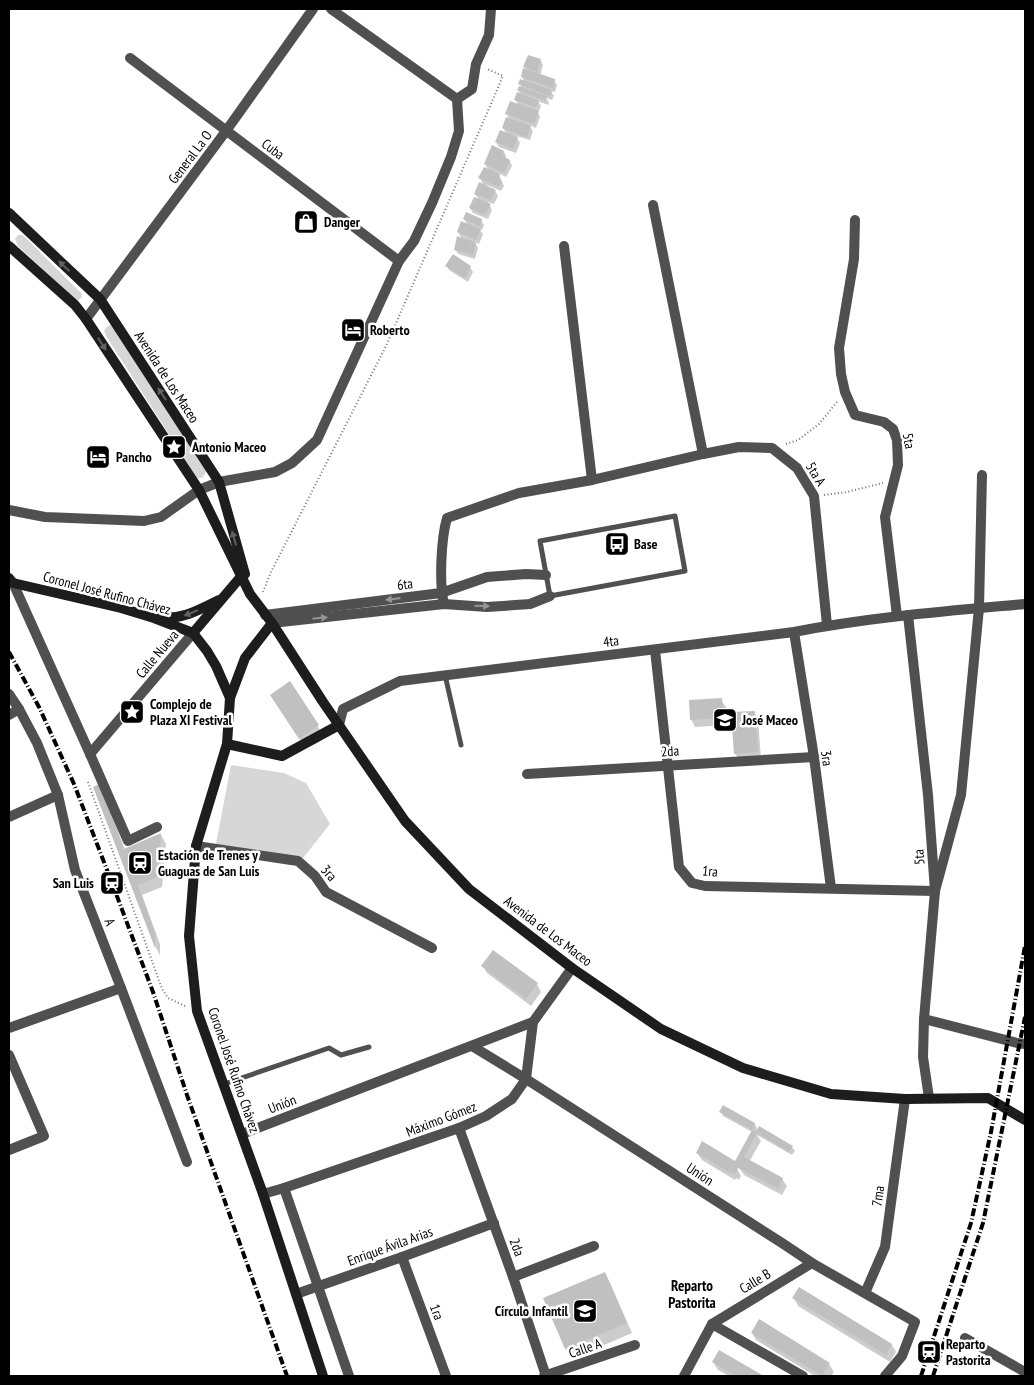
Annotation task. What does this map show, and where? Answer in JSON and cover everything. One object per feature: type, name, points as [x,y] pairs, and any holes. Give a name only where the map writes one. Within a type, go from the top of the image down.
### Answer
[{"type":"street","name":"General La O","points":[[86,319],[226,131],[313,9]]},
{"type":"street","points":[[330,9],[457,99]]},
{"type":"street","points":[[457,99],[472,89],[476,64],[489,35],[491,9]]},
{"type":"street","name":"Cuba","points":[[130,58],[399,261]]},
{"type":"street","points":[[9,510],[45,517],[144,521],[161,516],[199,490],[219,482],[276,472],[292,463],[317,440],[399,261],[414,241],[432,203],[451,157],[459,131],[457,99]]},
{"type":"street","points":[[653,205],[703,454]]},
{"type":"street","name":"Avenida de Los Maceo","points":[[9,213],[100,299],[219,482],[242,575],[250,594],[268,619]]},
{"type":"street","points":[[845,392],[841,374],[839,348],[854,260],[855,220]]},
{"type":"street","name":"Avenida de Los Maceo","points":[[9,246],[75,306],[86,319],[199,490],[258,604],[339,726],[405,820],[469,889],[572,968],[661,1029],[743,1068],[832,1094],[905,1099],[988,1098],[1025,1120]]},
{"type":"street","points":[[564,246],[592,480]]},
{"type":"street","name":"5ta","points":[[845,392],[855,415],[884,422],[893,429],[897,440],[898,465],[885,517],[897,616]]},
{"type":"street","points":[[444,604],[441,593],[443,531],[447,518],[519,493],[592,480],[703,454],[739,448],[772,448]]},
{"type":"street","name":"5ta A","points":[[772,448],[797,468],[814,496],[827,625]]},
{"type":"street","points":[[935,891],[960,796],[979,608],[982,475]]},
{"type":"street","name":"6ta","points":[[268,619],[441,593],[487,577],[526,574],[546,575]]},
{"type":"street","name":"Calle Nueva","points":[[90,754],[242,575]]},
{"type":"street","name":"Coronel José Rufino Chávez","points":[[11,580],[121,608],[193,633],[208,651],[230,698],[227,744],[196,846],[189,936],[197,1010],[263,1194],[323,1376]]},
{"type":"street","name":"Coronel José Rufino Chávez","points":[[11,580],[128,841],[157,827]]},
{"type":"street","name":"6ta","points":[[268,619],[444,604],[487,607],[530,604],[550,596]]},
{"type":"street","points":[[154,618],[186,616],[224,597]]},
{"type":"street","name":"4ta","points":[[339,726],[342,709],[400,681],[794,632],[827,625],[897,616],[1025,604]]},
{"type":"street","name":"5ta","points":[[908,615],[928,794],[935,891],[924,1019],[923,1056],[929,1098]]},
{"type":"street","points":[[230,698],[245,658],[268,619]]},
{"type":"street","name":"3ra","points":[[794,632],[814,757],[831,888]]},
{"type":"street","name":"1ra","points":[[655,650],[679,868],[692,883],[705,886],[935,891]]},
{"type":"street","name":"A","points":[[9,694],[38,743],[58,795],[75,870],[186,1162]]},
{"type":"street","points":[[9,715],[19,709]]},
{"type":"street","points":[[227,744],[282,756],[339,726]]},
{"type":"street","name":"2da","points":[[527,774],[814,757]]},
{"type":"street","points":[[9,817],[58,795]]},
{"type":"street","name":"3ra","points":[[196,846],[298,861],[314,876],[326,892],[432,948]]},
{"type":"street","name":"Máximo Gómez","points":[[263,1194],[459,1128],[486,1116],[512,1099],[526,1079],[533,1022],[572,968]]},
{"type":"street","points":[[9,1028],[121,988]]},
{"type":"street","points":[[924,1019],[1022,1041]]},
{"type":"street","name":"Unión","points":[[242,1134],[533,1022]]},
{"type":"street","name":"Unión","points":[[472,1046],[812,1263],[915,1322],[902,1356],[885,1376]]},
{"type":"street","points":[[9,1055],[44,1136],[9,1150]]},
{"type":"street","name":"7ma","points":[[865,1293],[885,1247],[905,1099]]},
{"type":"street","name":"2da","points":[[459,1128],[514,1277],[545,1376]]},
{"type":"street","points":[[284,1188],[349,1376]]},
{"type":"street","name":"Enrique Ávila Arias","points":[[296,1294],[494,1223]]},
{"type":"street","points":[[514,1277],[594,1246]]},
{"type":"street","name":"1ra","points":[[402,1257],[446,1376]]},
{"type":"street","name":"Calle B","points":[[712,1324],[812,1263]]},
{"type":"street","points":[[684,1376],[712,1324],[803,1376]]},
{"type":"street","points":[[965,1338],[1025,1372]]},
{"type":"street","name":"Calle A","points":[[545,1376],[635,1345]]},
{"type":"lane","points":[[675,516],[686,571],[550,596],[540,541],[675,516]]},
{"type":"lane","points":[[445,675],[461,745]]},
{"type":"lane","points":[[224,1084],[329,1048],[341,1054],[368,1047]]},
{"type":"path","points":[[258,604],[271,572],[387,344],[503,76],[476,64]]},
{"type":"path","points":[[772,448],[798,440],[819,424],[845,392]]},
{"type":"path","points":[[814,496],[847,492],[894,480]]},
{"type":"path","points":[[88,782],[162,989],[168,998],[197,1010]]},
{"type":"shaded area","points":[[18,235],[23,235],[82,294],[79,300],[76,300],[18,246],[15,239]]},
{"type":"shaded area","points":[[111,325],[206,471],[202,478],[197,478],[106,336],[104,330]]},
{"type":"shaded area","points":[[231,765],[284,773],[306,783],[330,824],[303,858],[216,844]]},
{"type":"building","points":[[528,55],[541,59],[537,72],[523,67]]},
{"type":"building","points":[[523,68],[555,79],[553,88],[521,77]]},
{"type":"building","points":[[520,79],[552,90],[550,96],[518,84]]},
{"type":"building","points":[[519,86],[547,96],[545,101],[517,90]]},
{"type":"building","points":[[517,92],[539,101],[536,107],[514,100]]},
{"type":"building","points":[[510,101],[539,111],[534,124],[505,114]]},
{"type":"building","points":[[506,117],[531,126],[527,137],[502,128]]},
{"type":"building","points":[[500,130],[518,137],[513,149],[495,142]]},
{"type":"building","points":[[492,145],[504,151],[503,156],[510,160],[504,173],[484,164]]},
{"type":"building","points":[[484,167],[500,174],[499,178],[502,181],[499,187],[478,178]]},
{"type":"building","points":[[479,182],[496,190],[491,200],[474,194]]},
{"type":"building","points":[[474,197],[491,204],[485,215],[469,208]]},
{"type":"building","points":[[466,212],[482,219],[480,226],[463,219]]},
{"type":"building","points":[[461,221],[481,229],[476,240],[457,232]]},
{"type":"building","points":[[457,236],[476,243],[473,255],[454,250]]},
{"type":"building","points":[[453,254],[471,266],[465,278],[445,266]]},
{"type":"building","points":[[290,681],[319,725],[299,739],[270,695]]},
{"type":"building","points":[[722,698],[723,718],[690,720],[689,700]]},
{"type":"building","points":[[755,711],[758,752],[734,754],[731,712]]},
{"type":"building","name":"Estación de Trenes y Guaguas de San Luis","points":[[99,784],[124,849],[161,833],[157,877],[138,885],[155,933],[155,948],[93,787]]},
{"type":"building","points":[[493,950],[538,983],[526,999],[481,966]]},
{"type":"building","points":[[723,1105],[755,1123],[752,1130],[719,1112]]},
{"type":"building","points":[[759,1126],[793,1146],[789,1152],[757,1133],[744,1157],[783,1178],[778,1188],[738,1168],[735,1174],[731,1173],[696,1153],[702,1141],[735,1161],[752,1130],[756,1132]]},
{"type":"building","name":"Círculo Infantil","points":[[605,1272],[627,1323],[565,1349],[543,1298]]},
{"type":"building","points":[[799,1287],[892,1344],[886,1355],[792,1298]]},
{"type":"building","points":[[759,1319],[830,1363],[822,1376],[751,1333]]},
{"type":"building","points":[[719,1350],[764,1376],[736,1376],[712,1362]]},
{"type":"railway","points":[[9,652],[39,707],[74,784],[153,992],[187,1095],[287,1376]]},
{"type":"railway","points":[[921,1376],[971,1223],[991,1132],[1025,946]]},
{"type":"railway","points":[[933,1376],[983,1223],[1025,1017]]},
{"type":"place","name":"Danger","points":[[306,222]]},
{"type":"place","name":"Roberto","points":[[353,330]]},
{"type":"place","name":"Antonio Maceo","points":[[174,447]]},
{"type":"place","name":"Pancho","points":[[98,457]]},
{"type":"place","name":"Base","points":[[617,544]]},
{"type":"place","name":"Complejo de Plaza XI Festival","points":[[132,712]]},
{"type":"place","name":"José Maceo","points":[[725,720]]},
{"type":"place","name":"Estación de Trenes y Guaguas de San Luis","points":[[140,863]]},
{"type":"place","name":"San Luis","points":[[112,883]]},
{"type":"place","name":"Círculo Infantil","points":[[585,1311]]},
{"type":"place","name":"Reparto Pastorita","points":[[929,1352]]},
{"type":"district","name":"Reparto Pastorita","points":[[692,1294]]}]
